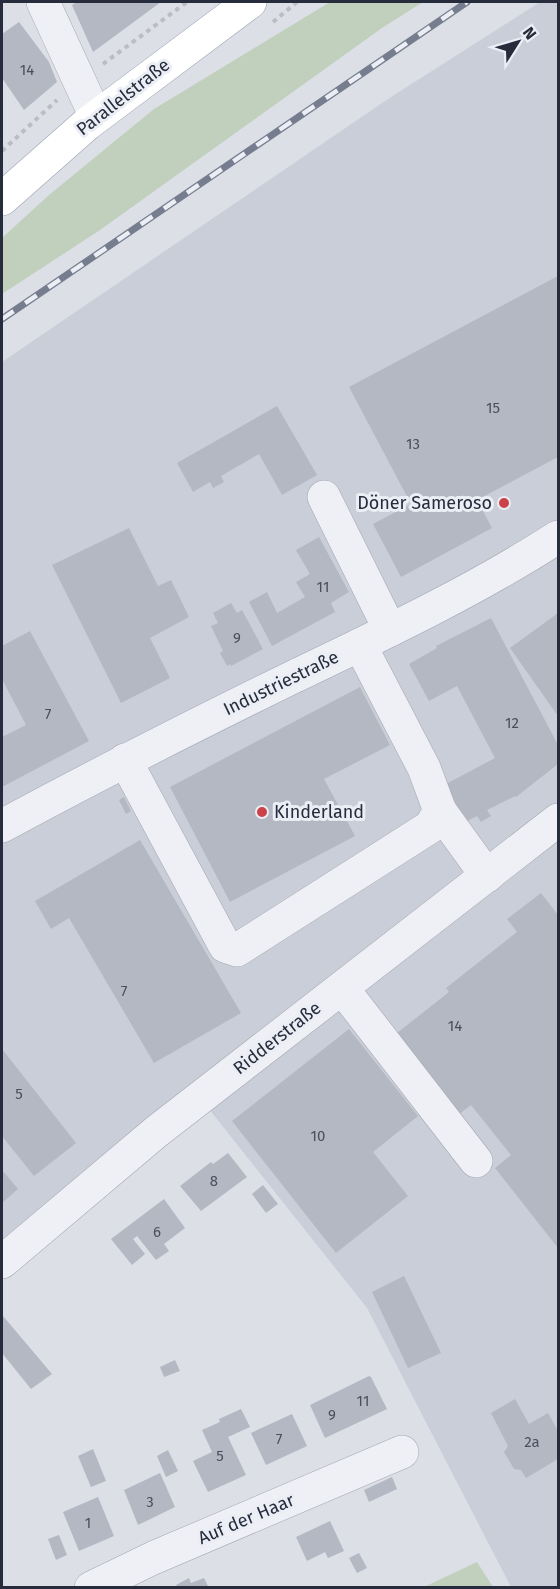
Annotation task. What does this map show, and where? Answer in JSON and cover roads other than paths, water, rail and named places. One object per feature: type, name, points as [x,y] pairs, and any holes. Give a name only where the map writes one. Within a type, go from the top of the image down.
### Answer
[{"type":"main road","name":"Parallelstraße","points":[[2,199],[96,117],[250,2]]},
{"type":"street","points":[[43,2],[96,117]]},
{"type":"street","points":[[324,497],[390,630]]},
{"type":"street","name":"Industriestraße","points":[[2,826],[125,760],[390,630],[518,563],[558,537]]},
{"type":"street","points":[[360,645],[424,768],[440,811],[487,876]]},
{"type":"street","points":[[125,760],[225,946],[237,950],[430,827],[440,811]]},
{"type":"street","name":"Ridderstraße","points":[[2,1262],[156,1132],[558,820]]},
{"type":"street","points":[[342,988],[476,1161]]},
{"type":"street","name":"Auf der Haar","points":[[91,1587],[153,1558],[402,1452]]},
{"type":"railway","points":[[2,319],[467,2]]},
{"type":"place","name":"Döner Sameroso","points":[[504,503]]},
{"type":"place","name":"Kinderland","points":[[262,812]]}]
